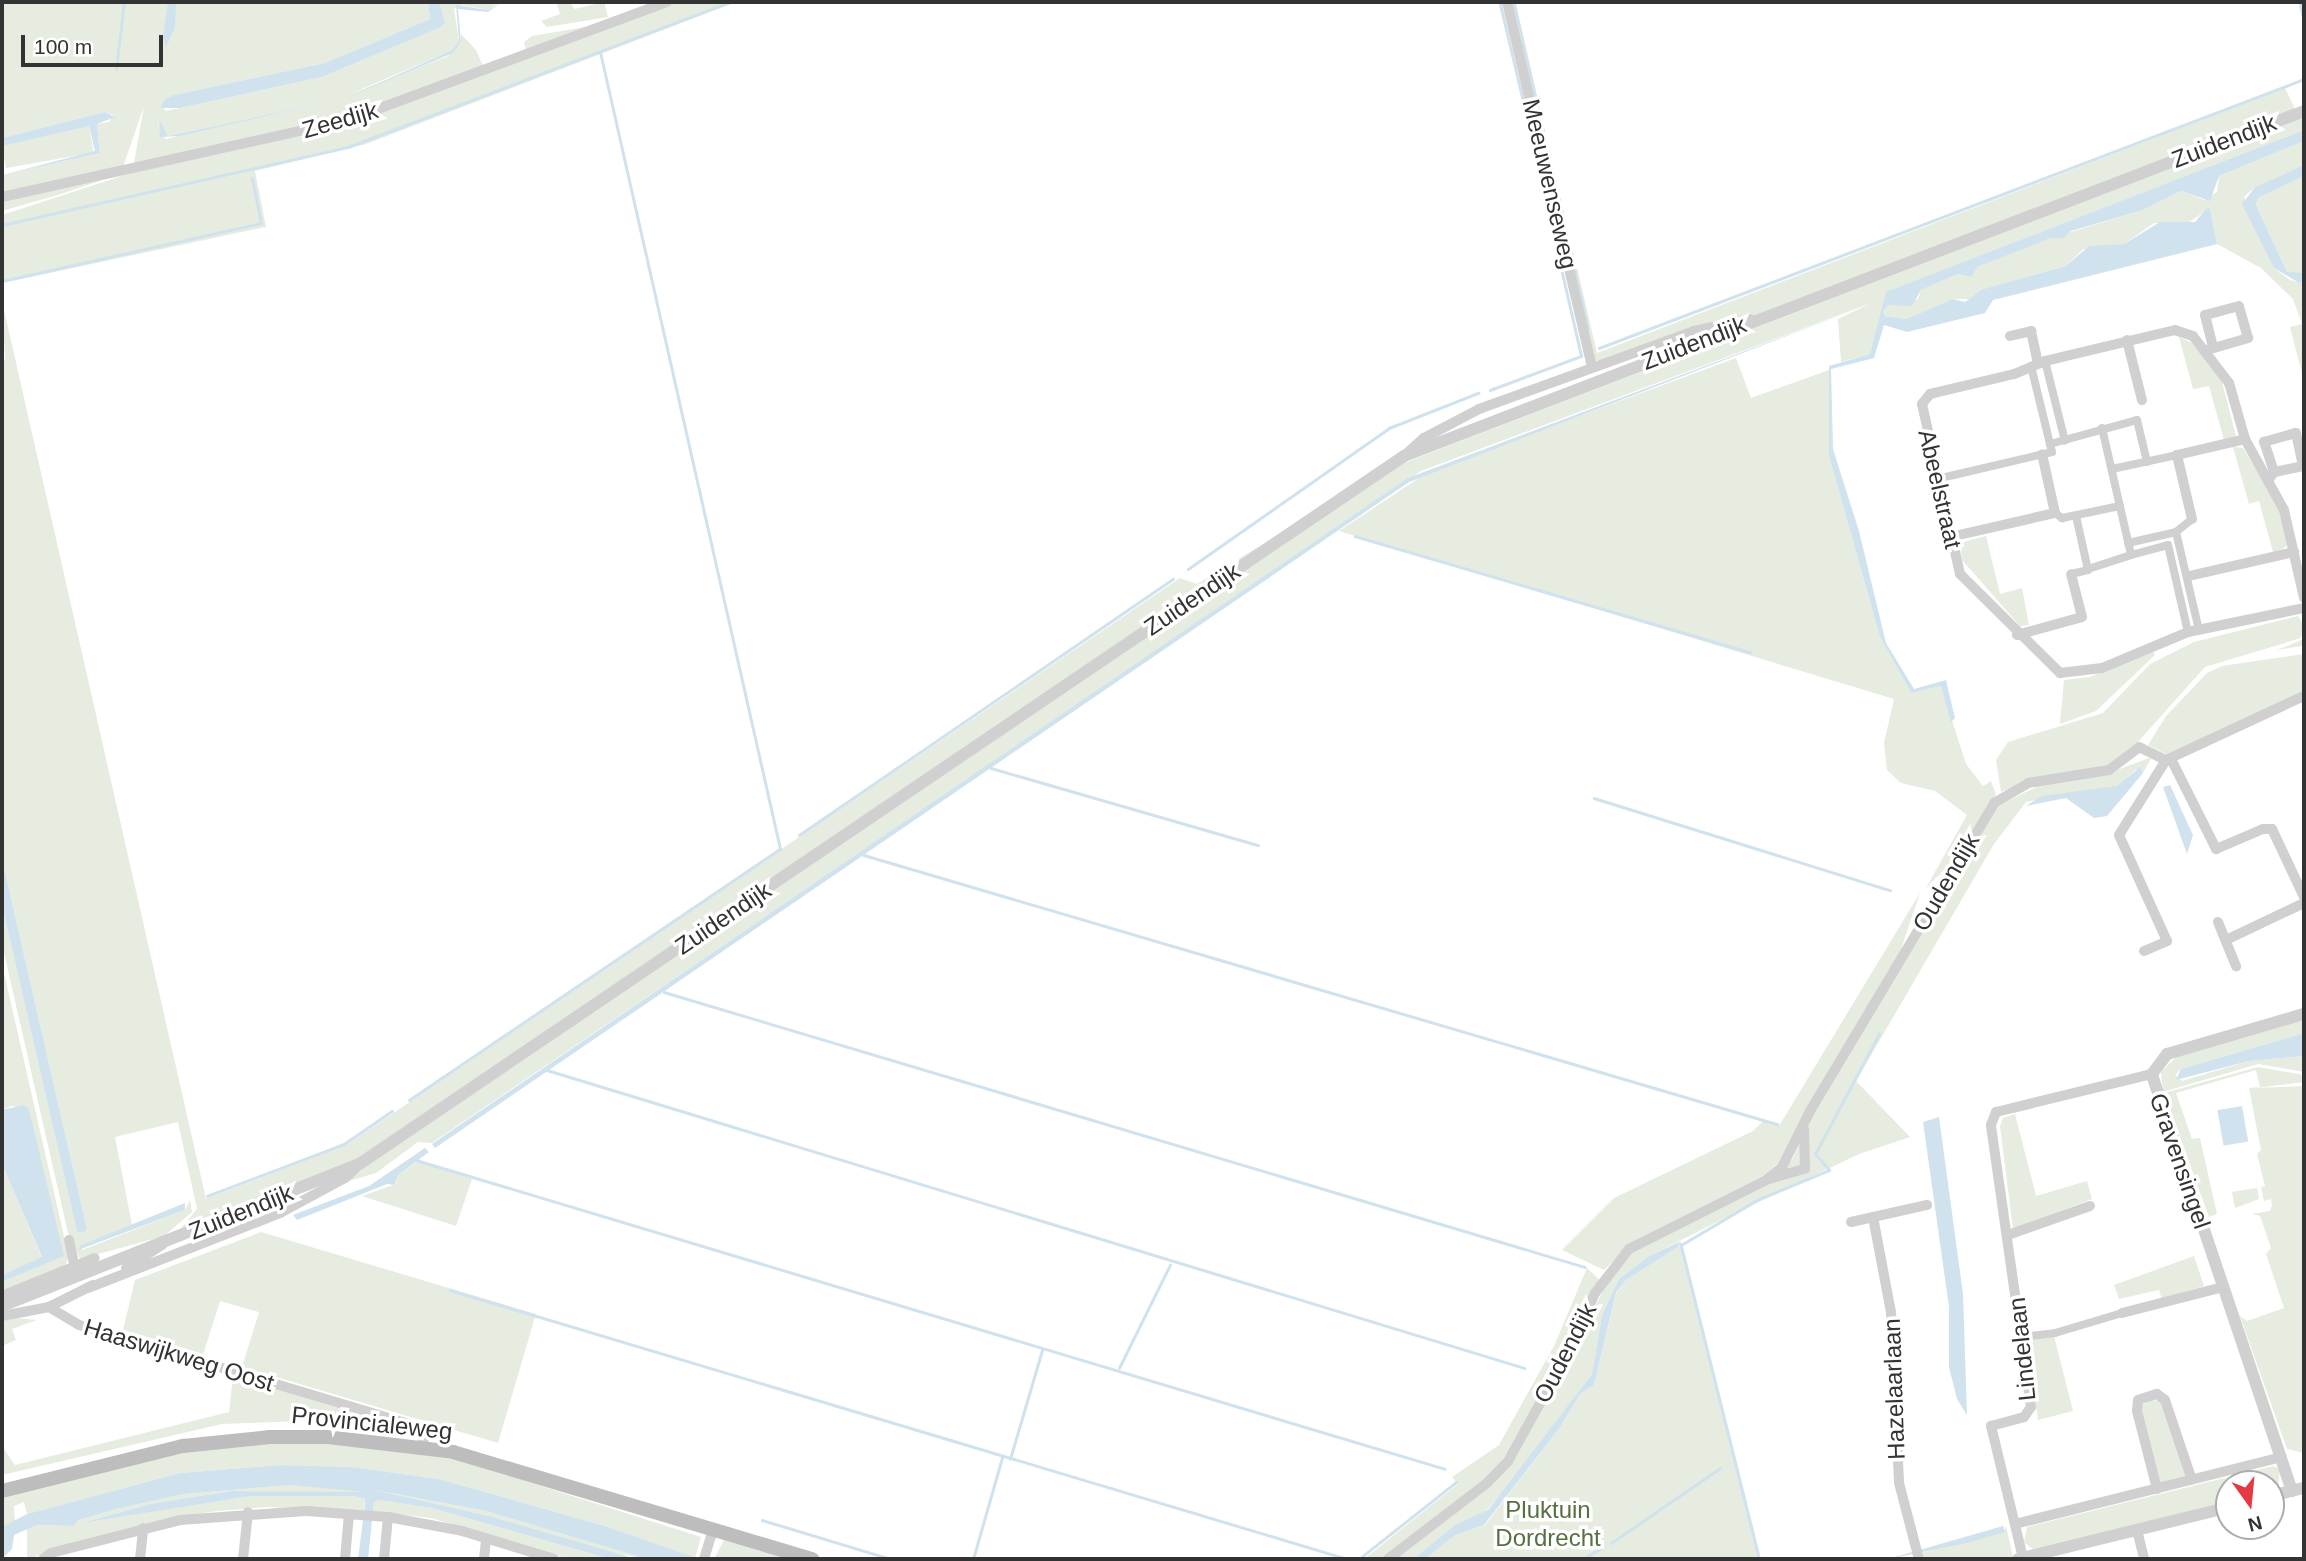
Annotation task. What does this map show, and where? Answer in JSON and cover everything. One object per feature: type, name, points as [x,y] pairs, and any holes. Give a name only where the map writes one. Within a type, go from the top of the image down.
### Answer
[{"type":"main road","name":"Provincialeweg","points":[[2,1491],[127,1457],[225,1440],[328,1437],[425,1447],[711,1535],[812,1559]]},
{"type":"street","name":"Zeedijk","points":[[2,197],[348,120],[667,2]]},
{"type":"street","name":"Meeuwenseweg","points":[[1507,2],[1592,367]]},
{"type":"street","name":"Zuidendijk","points":[[2,1306],[162,1245],[361,1163],[1404,456],[1760,317],[2304,111]]},
{"type":"street","name":"Abeelstraat","points":[[2210,349],[2248,338],[2239,306],[2205,315],[2210,349],[2234,394],[2245,439],[2271,477],[2284,510],[2304,598]]},
{"type":"street","points":[[1404,456],[1424,438],[1479,409],[1694,331],[1760,317]]},
{"type":"street","name":"Abeelstraat","points":[[2210,349],[2193,336],[2175,330],[2038,363],[1930,394],[1922,404],[1922,416],[1960,574],[2017,635],[2060,673],[2076,675],[2102,668],[2194,631],[2304,608]]},
{"type":"street","points":[[1937,479],[2052,452],[2031,331],[2010,336]]},
{"type":"street","points":[[2127,340],[2142,400]]},
{"type":"street","points":[[2038,363],[2065,440]]},
{"type":"street","points":[[2050,444],[2137,420],[2147,462]]},
{"type":"street","points":[[2102,428],[2120,506],[2122,530],[2131,555]]},
{"type":"street","points":[[2112,469],[2245,439]]},
{"type":"street","points":[[2042,454],[2055,513]]},
{"type":"street","points":[[2128,543],[2176,532],[2192,519],[2177,455]]},
{"type":"street","points":[[1950,537],[2055,513],[2062,517],[2076,516],[2120,506]]},
{"type":"street","points":[[2076,516],[2088,569]]},
{"type":"street","points":[[2176,532],[2187,576],[2194,631]]},
{"type":"street","points":[[2017,635],[2082,617],[2071,574],[2178,543]]},
{"type":"street","points":[[2168,545],[2176,579],[2194,631]]},
{"type":"street","points":[[2176,579],[2294,552]]},
{"type":"street","points":[[2144,951],[2167,941],[2119,835],[2168,759],[2304,696]]},
{"type":"street","name":"Oudendijk","points":[[1766,1180],[1790,1157],[1803,1125],[1994,803],[2028,783],[2109,770],[2139,747],[2168,759]]},
{"type":"street","points":[[2168,759],[2217,849],[2263,829],[2272,829],[2304,897]]},
{"type":"street","points":[[2226,940],[2304,903]]},
{"type":"street","points":[[2218,922],[2236,966]]},
{"type":"street","name":"Gravensingel","points":[[2298,1490],[2282,1457],[2152,1074],[2167,1054],[2304,1014]]},
{"type":"street","name":"Lindelaan","points":[[2021,1559],[1991,1426],[2024,1417],[2031,1408],[1991,1125],[1996,1112],[2152,1074]]},
{"type":"street","name":"Oudendijk","points":[[1388,1559],[1487,1483],[1508,1461],[1574,1342],[1595,1293],[1629,1249],[1766,1180],[1805,1169],[1803,1125]]},
{"type":"street","points":[[88,1287],[280,1213],[345,1178],[361,1163]]},
{"type":"street","points":[[1851,1222],[1927,1205]]},
{"type":"street","points":[[2008,1235],[2090,1206]]},
{"type":"street","name":"Hazelaarlaan","points":[[1873,1217],[1891,1312],[1895,1452],[1918,1554]]},
{"type":"street","points":[[69,1240],[74,1264]]},
{"type":"street","name":"Zuidendijk","points":[[50,1307],[162,1245]]},
{"type":"street","points":[[2,1296],[74,1264],[95,1258]]},
{"type":"street","points":[[2023,1337],[2055,1333],[2223,1287]]},
{"type":"street","points":[[2,1317],[50,1307]]},
{"type":"street","name":"Haaswijkweg Oost","points":[[50,1307],[79,1325],[419,1427],[425,1447]]},
{"type":"street","points":[[2157,1489],[2137,1411],[2138,1400],[2157,1394],[2165,1400],[2192,1480]]},
{"type":"street","points":[[2015,1524],[2282,1457]]},
{"type":"street","points":[[2021,1559],[2215,1510]]},
{"type":"street","points":[[243,1559],[248,1512]]},
{"type":"street","points":[[43,1559],[143,1528],[248,1512],[388,1517],[486,1539],[554,1559]]},
{"type":"street","points":[[345,1559],[354,1514]]},
{"type":"street","points":[[384,1559],[388,1517]]},
{"type":"street","points":[[140,1559],[143,1528]]},
{"type":"street","points":[[2137,1530],[2144,1559]]},
{"type":"street","points":[[704,1559],[711,1535]]},
{"type":"street","points":[[484,1559],[486,1539]]},
{"type":"green space","points":[[2,2],[428,2],[430,19],[325,63],[174,95],[163,108],[166,111],[322,77],[439,28],[438,2],[499,2],[488,10],[462,5],[454,9],[459,41],[452,50],[348,95],[448,56],[461,41],[461,34],[476,50],[484,68],[353,117],[134,163],[144,106],[123,167],[2,195],[2,175],[100,153],[97,124],[109,122],[113,115],[105,112],[2,138]],"holes":[[[336,100],[166,139],[161,135],[158,120],[168,136]]]},
{"type":"green space","points":[[556,2],[569,2],[575,9],[604,2],[608,17],[547,27],[541,21],[560,14]]},
{"type":"green space","points":[[675,2],[736,2],[366,144],[255,171],[266,227],[2,283],[2,215],[131,173],[333,127]]},
{"type":"green space","points":[[1509,2],[1515,2],[1597,353],[2285,88],[2295,109],[1756,315],[1599,361],[1594,360]]},
{"type":"green space","points":[[597,25],[526,51],[524,42],[532,36]]},
{"type":"green space","points":[[2304,117],[2304,130],[1887,292],[1870,354],[1841,362],[1838,319],[1871,303],[1421,471],[432,1143],[418,1142],[376,1173],[342,1183],[1404,463]]},
{"type":"green space","points":[[89,126],[94,153],[6,168],[2,141]]},
{"type":"green space","points":[[2304,141],[2304,165],[2255,187],[2244,197],[2274,268],[2290,280],[2304,284],[2304,381],[2290,327],[2302,324],[2293,299],[2261,268],[2217,244],[2210,208],[2185,225],[2154,223],[2124,244],[2083,249],[2066,266],[1983,289],[1973,299],[1953,299],[1906,319],[1885,316],[1885,306],[1918,299],[1921,290],[1958,274],[1971,277],[1976,267],[2051,238],[2143,210],[2181,191],[2204,200],[2217,192],[2219,176]]},
{"type":"green space","points":[[114,176],[61,194],[2,211],[2,200]]},
{"type":"green space","points":[[2304,176],[2304,273],[2294,276],[2287,272],[2256,205],[2258,198]]},
{"type":"green space","points":[[2,301],[206,1199],[348,1144],[1180,578],[1197,584],[1301,521],[350,1164],[178,1232],[197,1209],[178,1122],[115,1137],[132,1225],[81,1245],[82,1250],[185,1210],[190,1200],[192,1212],[164,1236],[80,1259],[68,1233],[2,944],[2,905],[77,1232],[83,1233],[87,1229],[2,859],[2,371],[5,357]]},
{"type":"green space","points":[[2179,337],[2192,343],[2221,378],[2236,436],[2224,440],[2209,386],[2193,389]]},
{"type":"green space","points":[[1736,358],[1751,398],[1829,370],[1829,456],[1880,637],[1911,693],[1941,686],[1966,764],[1983,786],[1991,781],[1996,795],[1961,853],[1926,888],[1967,815],[1935,791],[1901,783],[1887,770],[1884,743],[1894,699],[1339,531],[1428,472]]},
{"type":"green space","points":[[2233,447],[2243,448],[2278,504],[2288,544],[2283,549],[2273,552],[2259,501],[2249,504]]},
{"type":"green space","points":[[1986,536],[2000,594],[2022,588],[2029,625],[2020,626],[1962,560],[1960,543]]},
{"type":"green space","points":[[2298,616],[2304,625],[2301,638],[2205,667],[2128,753],[2112,765],[2024,782],[2001,792],[1996,760],[2008,742],[2103,713],[2150,664],[2194,642]]},
{"type":"green space","points":[[2304,639],[2304,654],[2302,646],[2277,650]]},
{"type":"green space","points":[[2153,650],[2155,655],[2096,711],[2060,724],[2064,680],[2090,677]]},
{"type":"green space","points":[[2304,654],[2304,692],[2168,755],[2148,745],[2166,716],[2207,673],[2222,666]]},
{"type":"green space","points":[[2152,757],[2143,773],[2140,768],[2135,770],[2118,786],[2026,802],[1994,844],[1856,1081],[1910,1137],[1859,1154],[1731,1215],[1649,1256],[1619,1279],[1602,1315],[1592,1374],[1504,1490],[1481,1517],[1455,1525],[1413,1559],[1393,1559],[1493,1484],[1581,1338],[1613,1268],[1624,1256],[1784,1170],[1793,1158],[1811,1118],[1995,807],[2047,782],[2117,770]]},
{"type":"green space","points":[[1920,893],[1898,958],[1778,1163],[1764,1175],[1634,1241],[1604,1270],[1562,1250],[1614,1198],[1753,1131],[1763,1121],[1779,1126]]},
{"type":"green space","points":[[2,964],[69,1258],[65,1265],[2,1294],[2,1282],[61,1257],[29,1109],[12,1106],[2,1110]]},
{"type":"green space","points":[[2304,1020],[2304,1033],[2181,1069],[2175,1075],[2182,1081],[2249,1061],[2304,1056],[2304,1072],[2258,1064],[2163,1092],[2161,1072],[2177,1056]]},
{"type":"green space","points":[[2258,1067],[2304,1075],[2304,1082],[2255,1088],[2304,1086],[2304,1453],[2287,1449],[2240,1316],[2247,1321],[2284,1308],[2266,1254],[2271,1248],[2260,1216],[2252,1214],[2270,1211],[2272,1205],[2271,1199],[2264,1201],[2261,1187],[2265,1186],[2257,1154],[2261,1150],[2249,1088],[2260,1087],[2256,1070],[2176,1093],[2192,1139],[2200,1138],[2217,1214],[2209,1217],[2164,1093]]},
{"type":"green space","points":[[2015,1114],[2036,1196],[2087,1181],[2092,1199],[2013,1229],[2000,1126],[2003,1118]]},
{"type":"green space","points":[[418,1161],[472,1179],[456,1226],[362,1196],[396,1184],[398,1175]]},
{"type":"green space","points":[[2,1164],[42,1258],[2,1275]]},
{"type":"green space","points":[[2257,1188],[2259,1199],[2235,1208],[2232,1192]]},
{"type":"green space","points":[[261,1232],[536,1314],[498,1443],[242,1367],[259,1312],[220,1301],[203,1355],[123,1330],[135,1280]]},
{"type":"green space","name":"Pluktuin Dordrecht","points":[[1681,1245],[1759,1559],[1425,1559],[1454,1536],[1485,1525],[1559,1429],[1580,1394],[1594,1385],[1616,1294],[1626,1280]]},
{"type":"green space","points":[[2194,1256],[2204,1286],[2162,1299],[2159,1290],[2119,1299],[2114,1285]]},
{"type":"green space","points":[[1587,1268],[1599,1279],[1569,1344],[1496,1471],[1382,1559],[1364,1559],[1458,1484],[1452,1477],[1499,1445],[1555,1344]]},
{"type":"green space","points":[[16,1318],[37,1320],[12,1329],[16,1340],[2,1346],[2,1321]]},
{"type":"green space","points":[[2054,1336],[2073,1411],[2038,1420],[2027,1341]]},
{"type":"green space","points":[[233,1376],[412,1431],[305,1421],[222,1424],[2,1475],[2,1446],[15,1465],[229,1412]]},
{"type":"green space","points":[[2152,1400],[2161,1401],[2186,1477],[2160,1483],[2140,1406]]},
{"type":"green space","points":[[225,1443],[361,1444],[459,1460],[701,1537],[695,1558],[605,1526],[439,1479],[352,1467],[281,1465],[180,1473],[27,1514],[24,1502],[14,1506],[15,1523],[2,1527],[2,1493]]},
{"type":"green space","points":[[2273,1466],[2280,1469],[2280,1470],[2257,1470]]},
{"type":"green space","points":[[2215,1480],[2215,1505],[2034,1550],[2024,1542],[2027,1527]]},
{"type":"green space","points":[[291,1485],[365,1489],[365,1493],[231,1491],[150,1504],[84,1522],[252,1496],[353,1496],[365,1499],[364,1510],[267,1507],[217,1511],[172,1518],[27,1559],[27,1529],[37,1525],[74,1526],[79,1520],[116,1509],[184,1494]]},
{"type":"green space","points":[[375,1490],[486,1511],[647,1559],[601,1551],[489,1516]]},
{"type":"green space","points":[[374,1501],[432,1508],[610,1559],[569,1559],[431,1518],[373,1511]]},
{"type":"green space","points":[[2006,1526],[2013,1557],[1923,1559],[1921,1553],[2004,1532]]},
{"type":"green space","points":[[724,1540],[789,1559],[714,1559]]},
{"type":"water","points":[[168,2],[176,2],[175,27],[166,47],[163,38]]},
{"type":"water","points":[[428,2],[438,2],[441,9],[445,23],[439,28],[322,77],[180,108],[161,108],[164,100],[174,95],[325,63],[430,19]]},
{"type":"water","points":[[502,2],[488,12],[458,9],[461,41],[453,53],[348,97],[452,50],[459,41],[456,5],[488,10]]},
{"type":"water","points":[[336,100],[180,136],[160,137],[159,119],[168,136]]},
{"type":"water","points":[[105,112],[115,117],[97,124],[100,153],[2,175],[95,151],[89,126],[2,146],[2,138]]},
{"type":"water","points":[[2304,130],[2304,141],[2219,176],[2210,201],[2181,191],[2143,210],[2071,231],[2064,238],[2051,238],[1977,267],[1971,277],[1958,274],[1921,290],[1912,306],[1888,305],[1884,311],[1885,316],[1906,319],[1953,299],[1965,302],[1983,289],[2066,266],[2089,246],[2124,244],[2160,222],[2195,222],[2210,208],[2217,244],[1993,300],[1985,313],[1907,332],[1884,325],[1874,358],[1831,369],[1833,449],[1859,531],[1886,643],[1914,689],[1946,680],[1955,718],[1951,722],[1941,686],[1911,693],[1880,637],[1829,456],[1829,366],[1870,354],[1886,292]]},
{"type":"water","points":[[2304,165],[2304,176],[2258,198],[2256,205],[2287,272],[2304,273],[2301,284],[2274,268],[2242,204],[2255,187]]},
{"type":"water","points":[[1872,303],[1409,482],[435,1148],[432,1144],[1408,478]]},
{"type":"water","points":[[2140,767],[2143,773],[2107,816],[2094,818],[2066,798],[2026,806],[2042,796],[2117,786]]},
{"type":"water","points":[[2170,785],[2193,835],[2187,854],[2163,787]]},
{"type":"water","points":[[2,859],[87,1229],[83,1233],[77,1232],[2,905]]},
{"type":"water","points":[[2304,1033],[2304,1056],[2249,1061],[2176,1080],[2181,1069]]},
{"type":"water","points":[[24,1105],[29,1109],[64,1256],[2,1282],[2,1275],[42,1257],[2,1164],[2,1110]]},
{"type":"water","points":[[2242,1106],[2248,1141],[2224,1146],[2217,1110]]},
{"type":"water","points":[[1939,1117],[1963,1294],[1967,1415],[1957,1399],[1949,1367],[1949,1307],[1923,1122]]},
{"type":"water","points":[[425,1148],[429,1152],[398,1175],[395,1185],[387,1184],[297,1220],[293,1215],[369,1186]]},
{"type":"water","points":[[185,1203],[185,1210],[78,1250],[81,1245]]},
{"type":"water","points":[[1681,1241],[1678,1247],[1626,1280],[1616,1293],[1594,1385],[1580,1394],[1559,1429],[1484,1525],[1454,1536],[1425,1559],[1413,1559],[1455,1525],[1488,1510],[1592,1374],[1602,1315],[1619,1279],[1649,1256]]},
{"type":"water","points":[[281,1465],[352,1467],[439,1479],[605,1526],[699,1559],[647,1559],[486,1511],[375,1490],[489,1516],[636,1559],[610,1559],[432,1508],[379,1500],[374,1502],[368,1559],[358,1559],[365,1499],[353,1496],[252,1496],[81,1523],[150,1504],[231,1491],[365,1492],[291,1485],[184,1494],[116,1509],[79,1520],[74,1526],[37,1525],[14,1535],[12,1549],[2,1559],[2,1527],[27,1514],[180,1473]]},
{"type":"water","points":[[2003,1526],[2005,1532],[1967,1543],[1888,1559]]},
{"type":"waterway","points":[[116,69],[124,2]]},
{"type":"waterway","points":[[2,225],[348,147],[729,2]]},
{"type":"waterway","points":[[1500,2],[1535,150]]},
{"type":"waterway","points":[[1514,2],[1588,328]]},
{"type":"waterway","points":[[2300,2],[2304,19]]},
{"type":"waterway","points":[[409,1100],[780,849],[600,52]]},
{"type":"waterway","points":[[1599,348],[2304,79]]},
{"type":"waterway","points":[[1490,390],[1581,356],[1536,159]]},
{"type":"waterway","points":[[2,281],[261,223],[252,179]]},
{"type":"waterway","points":[[1188,569],[1389,428],[1478,393]]},
{"type":"waterway","points":[[1355,536],[1750,652]]},
{"type":"waterway","points":[[799,835],[1173,579]]},
{"type":"waterway","points":[[991,768],[1258,845]]},
{"type":"waterway","points":[[1594,798],[1890,890]]},
{"type":"waterway","points":[[864,855],[1777,1124]]},
{"type":"waterway","points":[[624,1016],[665,988]]},
{"type":"waterway","points":[[664,992],[1585,1267]]},
{"type":"waterway","points":[[1759,1559],[1681,1245],[1757,1200],[1829,1170],[1815,1154],[1879,1034]]},
{"type":"waterway","points":[[547,1070],[1525,1368]]},
{"type":"waterway","points":[[207,1196],[344,1144],[392,1111]]},
{"type":"waterway","points":[[416,1160],[1445,1469]]},
{"type":"waterway","points":[[1119,1368],[1170,1265]]},
{"type":"waterway","points":[[450,1290],[1348,1559]]},
{"type":"waterway","points":[[1010,1459],[1042,1350]]},
{"type":"waterway","points":[[973,1559],[1002,1458]]},
{"type":"waterway","points":[[1611,1543],[1720,1468]]},
{"type":"waterway","points":[[1359,1559],[1456,1482]]},
{"type":"waterway","points":[[762,1520],[891,1559]]},
{"type":"waterway","points":[[1582,1559],[1600,1549]]}]
